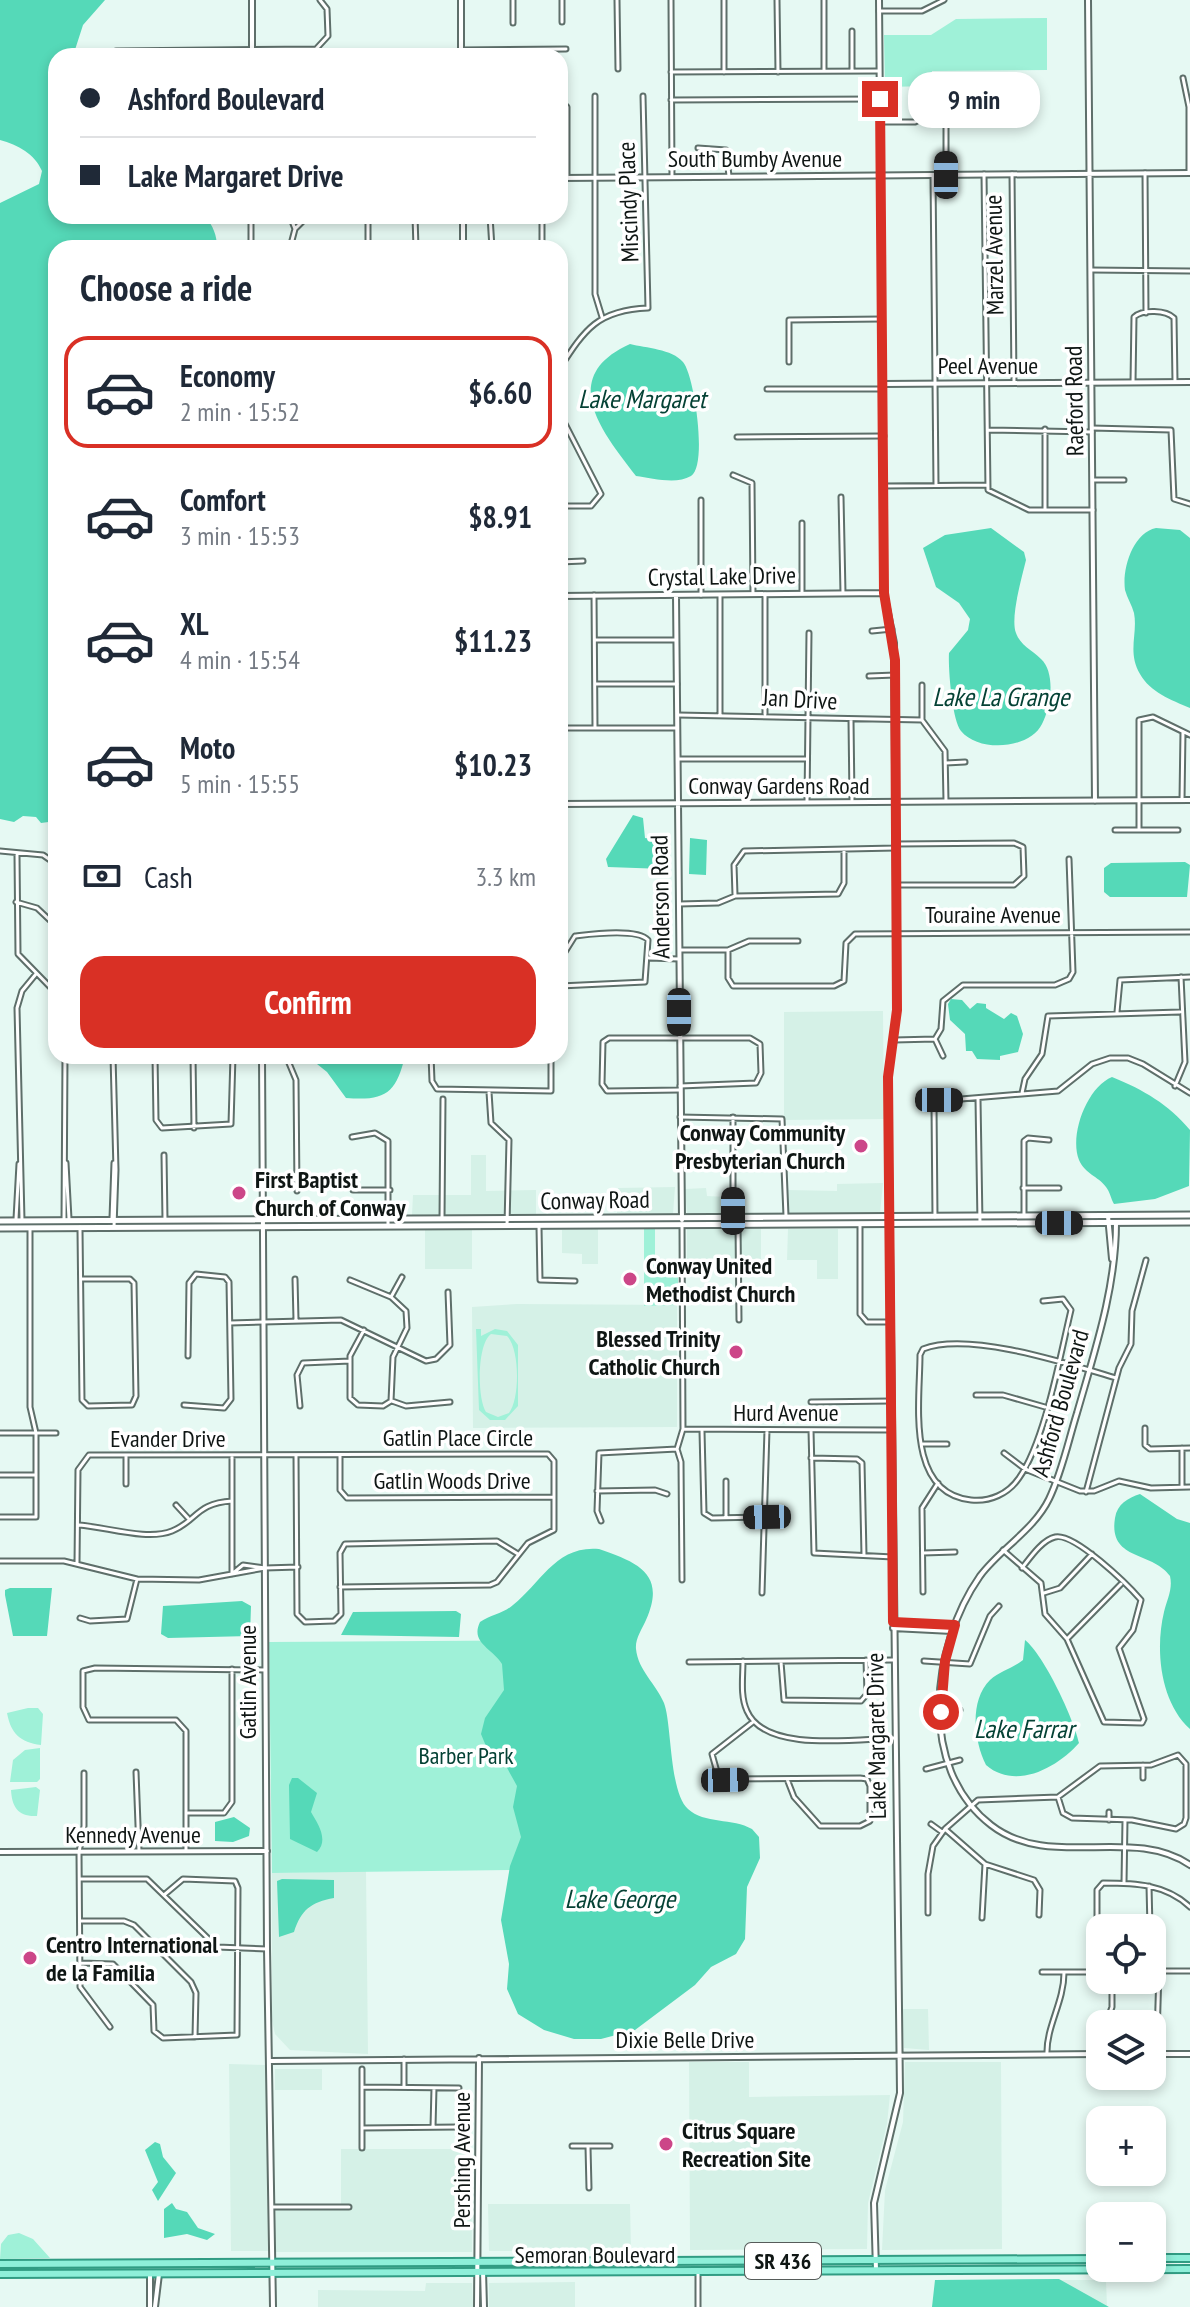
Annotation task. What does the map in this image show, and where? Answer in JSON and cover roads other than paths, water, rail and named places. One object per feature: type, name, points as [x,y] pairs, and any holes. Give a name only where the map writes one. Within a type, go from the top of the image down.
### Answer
[{"type":"main road","name":"Conway Road","points":[[0,1225],[53,1220],[98,1220],[146,1227],[442,1219],[539,1225],[733,1217],[1190,1219]]},
{"type":"main road","points":[[738,1224],[754,1217]]},
{"type":"main road","name":"Conway Road","points":[[682,1220],[738,1224],[860,1224],[935,1217],[1108,1220]]},
{"type":"main road","name":"Conway Road","points":[[388,1222],[453,1226],[561,1218],[605,1221]]},
{"type":"main road","points":[[539,1225],[561,1218]]},
{"type":"main road","points":[[422,1226],[442,1219]]},
{"type":"main road","points":[[453,1226],[473,1219]]},
{"type":"main road","name":"Conway Road","points":[[1116,1220],[1165,1223],[1190,1219]]},
{"type":"main road","points":[[30,1228],[53,1220]]},
{"type":"main road","points":[[80,1227],[98,1220]]},
{"type":"main road","name":"Conway Road","points":[[0,1225],[80,1227],[165,1220],[263,1223]]},
{"type":"main road","points":[[146,1227],[165,1220]]},
{"type":"main road","points":[[1166,2258],[1190,2258]]},
{"type":"main road","name":"Semoran Boulevard","points":[[0,2264],[1086,2259]]},
{"type":"main road","points":[[969,2270],[989,2266],[997,2260]]},
{"type":"main road","points":[[584,2272],[604,2261]]},
{"type":"main road","points":[[657,2272],[677,2261]]},
{"type":"main road","points":[[708,2272],[713,2268],[733,2267],[741,2261]]},
{"type":"main road","points":[[125,2274],[141,2270],[150,2263]]},
{"type":"main road","points":[[150,2273],[173,2263]]},
{"type":"main road","name":"Semoran Boulevard","points":[[0,2274],[1190,2269]]},
{"type":"street","points":[[252,0],[252,48]]},
{"type":"street","points":[[320,0],[327,9],[328,36],[320,48]]},
{"type":"street","points":[[461,0],[461,48]]},
{"type":"street","points":[[513,0],[513,23]]},
{"type":"street","points":[[562,0],[562,22]]},
{"type":"street","points":[[617,0],[618,69]]},
{"type":"street","points":[[671,0],[672,177]]},
{"type":"street","points":[[724,0],[724,73]]},
{"type":"street","points":[[777,0],[778,72]]},
{"type":"street","points":[[824,0],[824,71]]},
{"type":"street","name":"Lake Margaret Drive","points":[[876,2270],[874,2203],[898,2110],[899,2056],[888,1077],[894,1040],[896,933],[895,675],[892,629],[884,593],[879,0]]},
{"type":"street","points":[[879,11],[922,11],[944,0]]},
{"type":"street","name":"Raeford Road","points":[[1088,0],[1095,801]]},
{"type":"street","points":[[852,31],[852,71]]},
{"type":"street","points":[[671,72],[879,71]]},
{"type":"street","points":[[1183,78],[1189,107],[1190,173]]},
{"type":"street","points":[[946,175],[946,85],[980,85]]},
{"type":"street","points":[[568,356],[585,331],[602,317],[595,294],[595,96]]},
{"type":"street","name":"Miscindy Place","points":[[602,317],[625,310],[648,308],[643,96]]},
{"type":"street","points":[[671,100],[880,99]]},
{"type":"street","points":[[880,122],[915,122],[923,118],[925,109]]},
{"type":"street","points":[[946,110],[982,110]]},
{"type":"street","points":[[698,148],[726,150],[729,176]]},
{"type":"street","points":[[1145,173],[1146,313]]},
{"type":"street","name":"South Bumby Avenue","points":[[568,178],[1190,173]]},
{"type":"street","points":[[984,174],[989,493],[1024,509],[1093,510]]},
{"type":"street","name":"Marzel Avenue","points":[[1012,174],[1014,383]]},
{"type":"street","points":[[933,175],[936,485]]},
{"type":"street","points":[[293,224],[295,229]]},
{"type":"street","points":[[292,240],[300,224]]},
{"type":"street","points":[[1091,270],[1190,271]]},
{"type":"street","points":[[1133,382],[1133,322],[1136,314],[1165,313],[1174,318],[1175,382]]},
{"type":"street","points":[[789,362],[789,320],[882,319]]},
{"type":"street","name":"Peel Avenue","points":[[883,386],[1190,382]]},
{"type":"street","points":[[767,389],[883,386]]},
{"type":"street","points":[[568,429],[600,487],[598,502],[591,506],[568,506]]},
{"type":"street","points":[[1045,429],[1045,510]]},
{"type":"street","points":[[988,430],[1171,430],[1176,502],[1190,504]]},
{"type":"street","points":[[737,437],[884,436]]},
{"type":"street","points":[[733,475],[752,483],[753,594]]},
{"type":"street","points":[[1093,480],[1124,480]]},
{"type":"street","points":[[884,486],[988,485]]},
{"type":"street","points":[[841,497],[843,593]]},
{"type":"street","points":[[701,500],[701,595]]},
{"type":"street","points":[[802,523],[802,593]]},
{"type":"street","points":[[568,562],[583,561]]},
{"type":"street","name":"Crystal Lake Drive","points":[[568,596],[884,593]]},
{"type":"street","points":[[765,594],[765,714]]},
{"type":"street","points":[[594,595],[595,728]]},
{"type":"street","name":"Anderson Road","points":[[676,595],[683,1429],[677,1449],[681,1462],[682,1580]]},
{"type":"street","points":[[720,595],[720,714]]},
{"type":"street","points":[[872,631],[892,629]]},
{"type":"street","points":[[807,803],[809,633]]},
{"type":"street","points":[[594,640],[676,640]]},
{"type":"street","points":[[869,676],[895,675]]},
{"type":"street","points":[[595,684],[677,684]]},
{"type":"street","points":[[922,685],[922,720],[945,751],[946,801]]},
{"type":"street","name":"Jan Drive","points":[[677,715],[765,714],[851,720],[922,720]]},
{"type":"street","points":[[1139,830],[1138,727],[1143,717],[1153,717],[1190,735]]},
{"type":"street","points":[[851,720],[852,802]]},
{"type":"street","points":[[568,728],[677,728]]},
{"type":"street","points":[[1182,800],[1183,732]]},
{"type":"street","points":[[677,759],[807,759]]},
{"type":"street","points":[[946,763],[965,762]]},
{"type":"street","name":"Conway Gardens Road","points":[[568,804],[1190,800]]},
{"type":"street","points":[[1115,830],[1178,830]]},
{"type":"street","points":[[735,896],[734,865],[744,851],[1014,843],[1023,847],[1024,876],[1014,885],[896,885]]},
{"type":"street","points":[[678,904],[718,903],[735,896],[838,894],[844,883],[844,850]]},
{"type":"street","points":[[0,851],[17,855],[43,855],[48,858]]},
{"type":"street","points":[[17,855],[18,954],[48,985]]},
{"type":"street","points":[[935,1039],[941,1029],[943,1001],[963,985],[1055,985],[1069,979],[1073,972],[1069,859]]},
{"type":"street","points":[[16,902],[37,908],[48,918]]},
{"type":"street","points":[[568,947],[575,936],[607,931],[647,936],[649,958],[647,976],[640,985],[568,986]]},
{"type":"street","name":"Touraine Avenue","points":[[728,950],[728,978],[733,986],[834,986],[844,981],[846,976],[849,937],[896,933],[1190,932]]},
{"type":"street","points":[[679,950],[728,950],[749,941],[798,941]]},
{"type":"street","points":[[649,958],[679,959]]},
{"type":"street","points":[[19,1221],[17,1008],[22,991],[36,974]]},
{"type":"street","points":[[1175,1086],[1185,1062],[1180,1012],[1181,977]]},
{"type":"street","points":[[1117,1012],[1120,980],[1190,977]]},
{"type":"street","points":[[1022,1093],[1025,1079],[1042,1054],[1048,1016],[1180,1012]]},
{"type":"street","points":[[609,1038],[750,1038],[761,1050],[760,1080],[750,1086],[680,1088],[607,1091],[602,1084],[602,1046],[609,1038]]},
{"type":"street","points":[[894,1040],[935,1039]]},
{"type":"street","points":[[935,1039],[943,1056]]},
{"type":"street","points":[[935,1217],[935,1102],[1058,1091],[1092,1064],[1110,1058],[1128,1058],[1143,1064],[1190,1093]]},
{"type":"street","points":[[65,1064],[67,1220]]},
{"type":"street","points":[[113,1064],[114,1222]]},
{"type":"street","points":[[155,1064],[158,1125],[194,1128],[231,1124],[233,1064]]},
{"type":"street","points":[[193,1064],[194,1128]]},
{"type":"street","name":"Gatlin Avenue","points":[[262,1064],[267,1949],[273,2307]]},
{"type":"street","points":[[289,1064],[296,1080],[297,1191]]},
{"type":"street","points":[[431,1064],[432,1081],[444,1091],[489,1092],[551,1091],[551,1064]]},
{"type":"street","points":[[489,1092],[491,1123],[504,1131],[509,1140],[508,1222]]},
{"type":"street","points":[[442,1219],[443,1099]]},
{"type":"street","points":[[978,1099],[980,1220]]},
{"type":"street","points":[[680,1117],[778,1117],[784,1122],[786,1217]]},
{"type":"street","points":[[733,1117],[733,1217]]},
{"type":"street","points":[[352,1137],[375,1133],[388,1141],[388,1222]]},
{"type":"street","points":[[1024,1217],[1024,1141],[1028,1138],[1049,1140]]},
{"type":"street","points":[[164,1155],[165,1220]]},
{"type":"street","points":[[1023,1188],[1059,1188]]},
{"type":"street","points":[[353,1190],[390,1190]]},
{"type":"street","name":"Ashford Boulevard","points":[[1108,1220],[1112,1262]]},
{"type":"street","name":"Ashford Boulevard","points":[[1116,1220],[1109,1299],[1056,1483],[1039,1515],[1003,1550],[975,1584],[954,1628],[945,1661],[941,1712],[947,1765],[971,1807],[994,1828],[1029,1844],[1042,1848],[1124,1848],[1166,1854],[1190,1865]]},
{"type":"street","points":[[738,1224],[739,1320]]},
{"type":"street","points":[[860,1224],[860,1314],[867,1322],[890,1322]]},
{"type":"street","points":[[539,1225],[540,1280],[575,1281]]},
{"type":"street","points":[[80,1227],[82,1400],[88,1406],[134,1402],[135,1290],[130,1279],[81,1279]]},
{"type":"street","points":[[0,1517],[36,1517],[36,1433],[30,1407],[30,1228]]},
{"type":"street","points":[[1086,1492],[1116,1378],[1131,1344],[1132,1311],[1146,1260]]},
{"type":"street","points":[[184,1405],[224,1408],[229,1404],[229,1282],[220,1275],[196,1274],[191,1278],[188,1356]]},
{"type":"street","points":[[391,1297],[402,1277]]},
{"type":"street","points":[[295,1279],[296,1320]]},
{"type":"street","points":[[350,1280],[391,1297],[406,1311],[408,1321],[393,1357],[391,1401]]},
{"type":"street","points":[[230,1323],[331,1319],[364,1329],[426,1361],[443,1354],[452,1335],[448,1292]]},
{"type":"street","points":[[1043,1301],[1063,1299],[1071,1305],[1059,1362],[1025,1469],[1009,1490],[982,1500],[963,1498],[938,1483],[925,1464],[921,1444],[920,1359],[923,1349],[988,1347],[1059,1362],[1116,1378]]},
{"type":"street","points":[[364,1329],[350,1361],[353,1402],[383,1406],[391,1401]]},
{"type":"street","points":[[300,1406],[297,1375],[303,1363],[350,1361]]},
{"type":"street","points":[[976,1395],[1003,1395],[1045,1407]]},
{"type":"street","points":[[391,1401],[406,1406],[450,1402]]},
{"type":"street","points":[[811,1402],[891,1401]]},
{"type":"street","points":[[1145,1428],[1145,1445],[1150,1449],[1190,1448]]},
{"type":"street","name":"Hurd Avenue","points":[[683,1429],[891,1430]]},
{"type":"street","points":[[762,1593],[767,1517],[767,1430]]},
{"type":"street","points":[[811,1430],[814,1553],[893,1557]]},
{"type":"street","points":[[702,1431],[704,1513],[726,1518],[767,1517]]},
{"type":"street","points":[[0,1433],[56,1433]]},
{"type":"street","points":[[921,1444],[947,1444]]},
{"type":"street","points":[[1182,1448],[1182,1487]]},
{"type":"street","points":[[601,1521],[597,1491],[599,1453],[677,1449]]},
{"type":"street","points":[[1004,1453],[1025,1469],[1086,1492],[1119,1481],[1151,1488],[1190,1487]]},
{"type":"street","name":"Gatlin Place Circle","points":[[263,1454],[548,1454],[554,1461],[554,1530],[535,1538],[518,1554],[497,1582],[490,1585],[340,1587]]},
{"type":"street","name":"Evander Drive","points":[[77,1564],[80,1464],[89,1455],[232,1457],[263,1454]]},
{"type":"street","points":[[126,1455],[126,1484]]},
{"type":"street","points":[[296,1455],[297,1614],[305,1622],[337,1618],[341,1614],[341,1547],[352,1543],[497,1541],[518,1554]]},
{"type":"street","name":"Gatlin Woods Drive","points":[[340,1455],[340,1490],[347,1498],[554,1497]]},
{"type":"street","points":[[232,1457],[232,1574]]},
{"type":"street","points":[[811,1458],[857,1459],[862,1463],[864,1556]]},
{"type":"street","points":[[0,1475],[36,1475]]},
{"type":"street","points":[[726,1481],[726,1518]]},
{"type":"street","points":[[923,1592],[922,1508],[938,1483]]},
{"type":"street","points":[[597,1491],[655,1490],[667,1494]]},
{"type":"street","points":[[79,1525],[149,1535],[170,1532],[217,1502],[232,1501]]},
{"type":"street","points":[[176,1505],[188,1518]]},
{"type":"street","points":[[1003,1550],[1022,1568],[1041,1583],[1045,1614],[1067,1639],[1104,1722],[1142,1723],[1142,1714],[1119,1648],[1133,1630],[1141,1600],[1092,1554],[1057,1536],[1041,1547],[1022,1568]]},
{"type":"street","points":[[923,1553],[955,1552]]},
{"type":"street","points":[[1044,1593],[1060,1588],[1092,1554]]},
{"type":"street","points":[[0,1561],[77,1564],[137,1579],[199,1580],[232,1574],[243,1565],[298,1567]]},
{"type":"street","points":[[80,1618],[90,1621],[127,1619],[137,1579]]},
{"type":"street","points":[[1067,1639],[1122,1583]]},
{"type":"street","points":[[924,1661],[970,1664],[990,1616],[999,1606]]},
{"type":"street","points":[[893,1625],[954,1628]]},
{"type":"street","points":[[781,1661],[784,1700],[847,1701],[865,1698],[866,1660]]},
{"type":"street","points":[[689,1662],[893,1660]]},
{"type":"street","points":[[743,1661],[743,1698],[753,1722],[766,1733],[787,1739],[894,1738]]},
{"type":"street","points":[[186,1851],[186,1731],[176,1720],[87,1718],[83,1707],[85,1669],[265,1670]]},
{"type":"street","points":[[186,1813],[224,1813],[232,1802],[232,1669]]},
{"type":"street","points":[[925,1713],[960,1710]]},
{"type":"street","points":[[753,1722],[712,1754],[716,1776],[725,1780],[787,1779],[867,1779],[870,1786],[870,1821],[860,1826],[820,1826],[794,1797],[787,1779]]},
{"type":"street","points":[[928,1913],[933,1846],[944,1830],[987,1797],[1058,1797],[1100,1766],[1161,1763],[1174,1756],[1183,1760],[1184,1824],[1176,1829],[1125,1820],[1067,1816],[1058,1797]]},
{"type":"street","points":[[926,1769],[960,1760]]},
{"type":"street","points":[[1143,1765],[1143,1778]]},
{"type":"street","points":[[136,1772],[139,1852]]},
{"type":"street","points":[[84,1773],[84,1826],[79,1852],[81,1993],[107,2019],[110,2027]]},
{"type":"street","points":[[1109,1812],[1109,1820]]},
{"type":"street","points":[[1124,1883],[1125,1820]]},
{"type":"street","points":[[931,1824],[944,1830],[985,1864],[1034,1880],[1040,1890],[1039,1915]]},
{"type":"street","name":"Kennedy Avenue","points":[[0,1852],[267,1851]]},
{"type":"street","points":[[982,1918],[985,1864]]},
{"type":"street","points":[[81,1963],[113,1964],[153,2005],[157,2035],[237,2035],[238,1888],[235,1881],[230,1878],[183,1879],[164,1895]]},
{"type":"street","points":[[80,1879],[147,1879],[217,1947],[267,1949]]},
{"type":"street","points":[[1098,1914],[1099,1886],[1124,1883],[1149,1886],[1176,1896],[1190,1907]]},
{"type":"street","points":[[1149,1886],[1150,1914]]},
{"type":"street","points":[[80,1921],[124,1921],[134,1925],[191,1982],[196,1993],[195,2037]]},
{"type":"street","points":[[1166,1971],[1190,1971]]},
{"type":"street","points":[[1042,1972],[1086,1972]]},
{"type":"street","points":[[1047,2054],[1046,2044],[1062,1999],[1064,1973]]},
{"type":"street","name":"Dixie Belle Drive","points":[[271,2061],[1086,2054]]},
{"type":"street","points":[[1166,2054],[1190,2054]]},
{"type":"street","name":"Pershing Avenue","points":[[477,2307],[480,2272],[479,2058]]},
{"type":"street","points":[[404,2059],[404,2088]]},
{"type":"street","points":[[362,2069],[362,2148]]},
{"type":"street","points":[[362,2087],[459,2088]]},
{"type":"street","points":[[433,2127],[434,2088]]},
{"type":"street","points":[[362,2128],[459,2127]]},
{"type":"street","points":[[572,2146],[610,2146]]},
{"type":"street","points":[[588,2147],[589,2188]]},
{"type":"street","points":[[273,2207],[349,2207]]},
{"type":"street","points":[[1067,2259],[1067,2269]]},
{"type":"street","name":"Pershing Avenue","points":[[480,2272],[484,2307]]},
{"type":"street","points":[[698,2272],[698,2307]]},
{"type":"street","points":[[150,2273],[153,2307]]},
{"type":"street","points":[[153,2307],[155,2280],[159,2273]]},
{"type":"water","points":[[0,0],[105,0],[83,25],[76,48],[48,48],[48,224],[210,224],[216,240],[48,240],[48,822],[41,823],[36,817],[23,816],[14,822],[0,819],[0,203],[39,184],[42,171],[25,151],[0,140]]},
{"type":"water","name":"Lake Margaret","points":[[630,344],[672,354],[683,362],[687,370],[695,401],[699,439],[696,469],[685,479],[636,476],[600,424],[591,389],[595,372],[608,357]]},
{"type":"water","name":"Lake La Grange","points":[[991,528],[1024,552],[1026,560],[1014,618],[1016,633],[1020,641],[1046,665],[1050,681],[1050,700],[1042,724],[1027,739],[1004,745],[980,743],[969,738],[958,725],[951,694],[949,653],[968,630],[970,619],[959,603],[936,587],[923,548],[945,535]]},
{"type":"water","points":[[1156,528],[1180,530],[1190,538],[1190,708],[1149,686],[1134,658],[1135,621],[1125,590],[1125,572],[1135,544],[1148,531]]},
{"type":"water","points":[[633,815],[643,818],[645,838],[664,841],[664,869],[608,867],[606,859]]},
{"type":"water","points":[[690,838],[707,840],[706,875],[689,874]]},
{"type":"water","points":[[1185,862],[1190,865],[1187,897],[1110,897],[1104,892],[1104,868],[1111,863]]},
{"type":"water","points":[[951,999],[962,1000],[970,1009],[977,1003],[986,1004],[986,1008],[1004,1019],[1011,1013],[1017,1016],[1023,1034],[1018,1052],[1000,1056],[1000,1060],[977,1059],[972,1051],[966,1051],[965,1034],[950,1020],[948,1004]]},
{"type":"water","points":[[317,1064],[403,1064],[393,1087],[370,1098],[346,1098],[327,1072]]},
{"type":"water","points":[[1112,1077],[1155,1099],[1190,1130],[1189,1186],[1155,1199],[1114,1204],[1106,1187],[1082,1165],[1076,1138],[1082,1113],[1095,1091]]},
{"type":"water","points":[[1140,1494],[1177,1519],[1190,1523],[1190,1729],[1172,1705],[1162,1674],[1161,1627],[1170,1590],[1170,1576],[1153,1562],[1125,1549],[1118,1542],[1115,1532],[1118,1509]]},
{"type":"water","name":"Lake George","points":[[584,1549],[599,1549],[637,1566],[651,1581],[651,1605],[638,1638],[637,1657],[664,1703],[674,1774],[682,1800],[688,1809],[702,1817],[752,1829],[759,1837],[760,1858],[747,1887],[745,1939],[736,1954],[711,1967],[695,1985],[635,2030],[601,2039],[574,2039],[544,2030],[518,2014],[507,1989],[509,1964],[501,1920],[510,1866],[521,1837],[513,1807],[517,1786],[506,1766],[488,1751],[481,1734],[485,1718],[504,1690],[502,1664],[480,1640],[478,1629],[480,1622],[513,1605],[560,1559]]},
{"type":"water","points":[[52,1588],[47,1636],[13,1636],[5,1595],[5,1590]]},
{"type":"water","points":[[242,1601],[251,1606],[250,1636],[168,1638],[161,1634],[163,1606]]},
{"type":"water","points":[[456,1611],[461,1614],[459,1637],[341,1635],[353,1612]]},
{"type":"water","name":"Lake Farrar","points":[[1025,1640],[1041,1659],[1057,1688],[1079,1743],[1060,1760],[1036,1773],[1010,1776],[986,1765],[976,1733],[976,1710],[983,1689],[990,1680],[1023,1660]]},
{"type":"water","points":[[292,1778],[298,1778],[317,1793],[311,1812],[322,1837],[317,1852],[290,1839],[289,1785]]},
{"type":"water","points":[[234,1817],[250,1828],[249,1836],[233,1842],[215,1841],[215,1822]]},
{"type":"water","points":[[334,1880],[334,1898],[308,1908],[294,1932],[279,1937],[277,1881]]},
{"type":"water","points":[[155,2142],[160,2144],[163,2157],[176,2173],[158,2201],[152,2190],[158,2182],[145,2150]]},
{"type":"water","points":[[172,2203],[176,2209],[187,2212],[198,2228],[215,2234],[207,2240],[187,2234],[164,2238],[164,2209]]},
{"type":"water","points":[[1059,2279],[1109,2307],[932,2307],[935,2280]]},
{"type":"place","name":"Conway Community Presbyterian Church","points":[[861,1146]]},
{"type":"place","name":"First Baptist Church of Conway","points":[[239,1193]]},
{"type":"place","name":"Conway United Methodist Church","points":[[630,1279]]},
{"type":"place","name":"Blessed Trinity Catholic Church","points":[[736,1352]]},
{"type":"place","name":"Centro International de la Familia","points":[[30,1958]]},
{"type":"place","name":"Citrus Square Recreation Site","points":[[666,2144]]},
{"type":"park label","name":"Barber Park","points":[[466,1755]]}]
